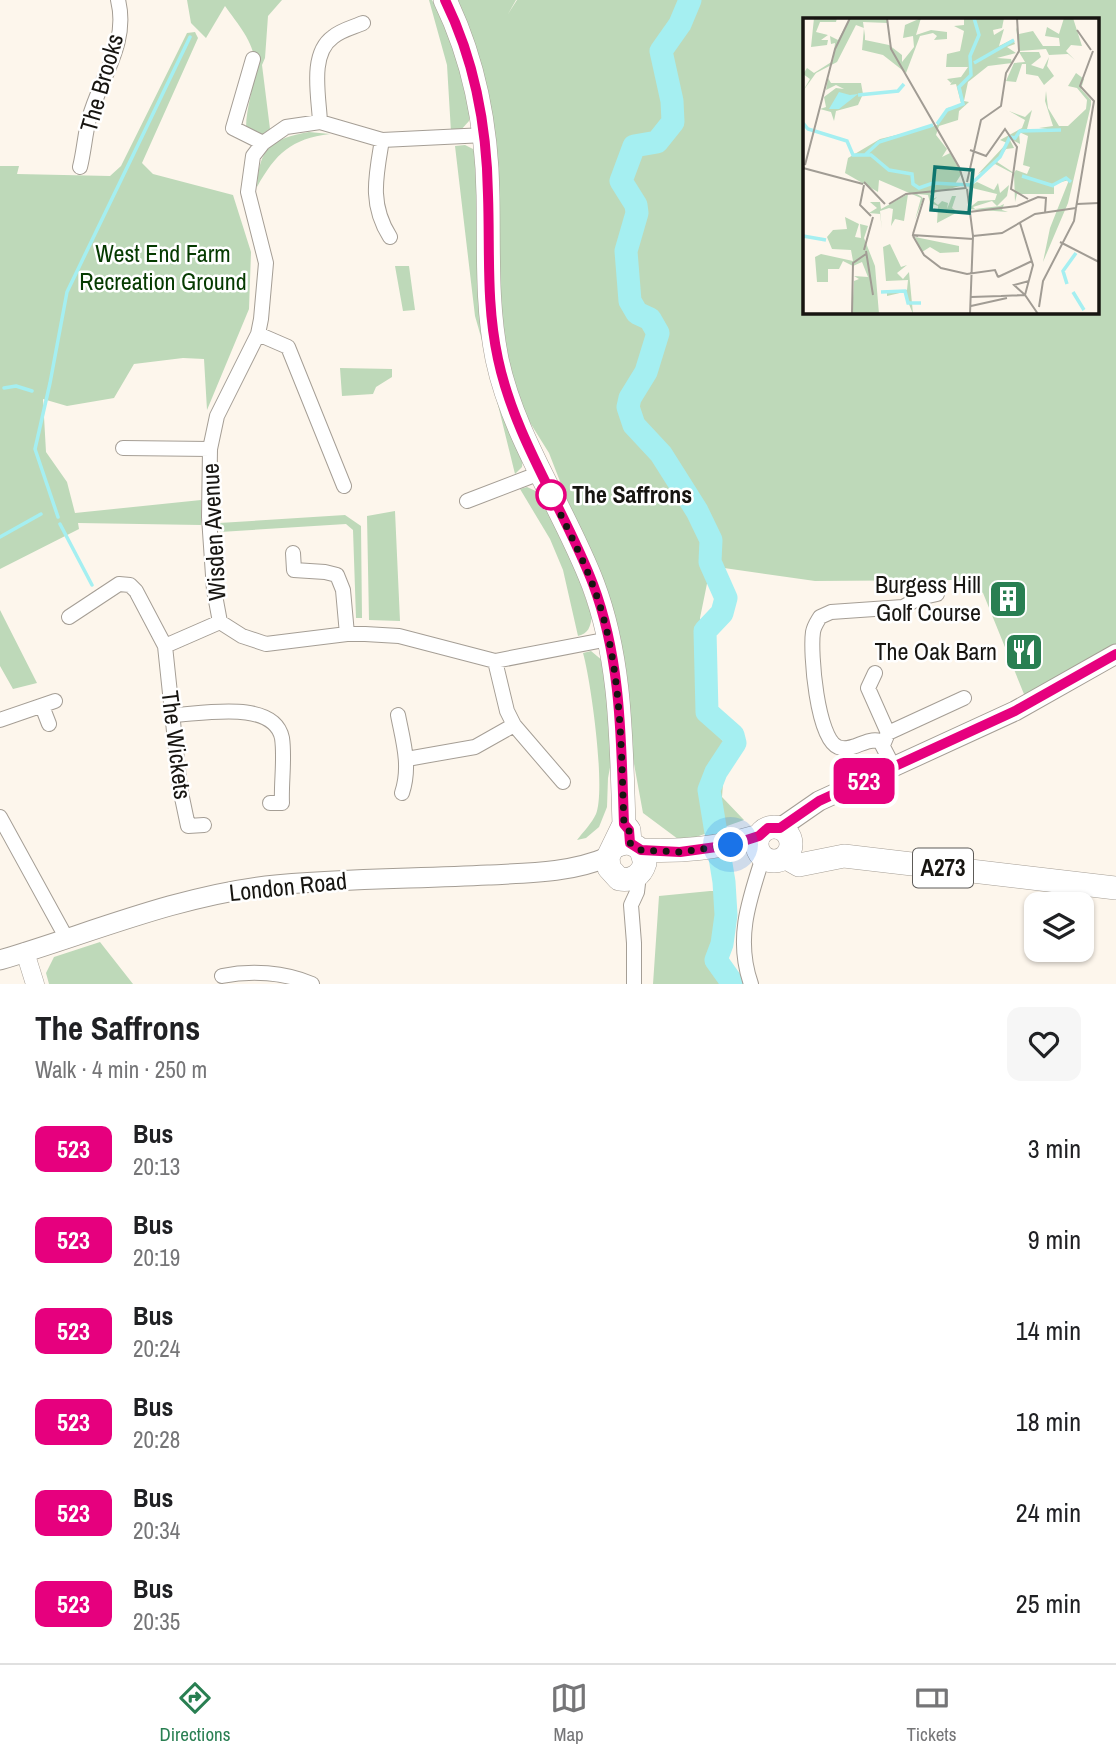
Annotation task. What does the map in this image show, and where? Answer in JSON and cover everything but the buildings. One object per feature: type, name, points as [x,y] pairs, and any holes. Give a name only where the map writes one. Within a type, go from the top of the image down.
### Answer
[{"type":"main road","points":[[445,0],[465,49],[477,90],[485,135],[489,303],[494,344],[508,397],[540,472],[582,557],[601,607],[609,639],[619,701],[625,858]]},
{"type":"main road","points":[[775,847],[801,813],[819,801],[1015,711],[1116,654]]},
{"type":"main road","name":"London Road","points":[[0,960],[201,898],[266,886],[551,872],[625,858],[731,845],[775,847]]},
{"type":"main road","name":"A273","points":[[775,847],[799,865],[844,856],[1116,888]]},
{"type":"street","name":"The Brooks","points":[[80,167],[89,120],[114,57],[120,34],[118,0]]},
{"type":"street","points":[[320,122],[318,66],[322,51],[332,37],[363,23]]},
{"type":"street","points":[[253,59],[233,128],[263,143],[286,127],[320,122],[382,140],[485,135]]},
{"type":"street","points":[[382,140],[374,191],[384,227],[390,237]]},
{"type":"street","name":"Wisden Avenue","points":[[263,143],[253,156],[248,192],[266,263],[258,334],[217,416],[210,449],[210,526],[214,590],[220,622],[242,636],[266,644],[346,634],[399,636],[495,661],[609,639]]},
{"type":"street","points":[[258,334],[288,347],[344,486]]},
{"type":"street","points":[[123,448],[210,449]]},
{"type":"street","points":[[467,502],[540,472]]},
{"type":"street","points":[[293,553],[294,570],[337,575],[342,590],[346,634]]},
{"type":"street","name":"The Wickets","points":[[69,617],[119,584],[131,585],[136,591],[165,646],[180,788],[188,826],[204,824]]},
{"type":"street","points":[[937,594],[919,598],[903,607],[831,612],[820,617],[813,633],[818,711],[830,742],[845,748],[871,739],[886,739],[964,698]]},
{"type":"street","points":[[165,646],[220,622]]},
{"type":"street","points":[[495,661],[507,711],[514,725],[563,782]]},
{"type":"street","points":[[875,673],[869,688],[894,768]]},
{"type":"street","points":[[0,720],[49,704],[50,724]]},
{"type":"street","points":[[174,715],[243,711],[267,717],[282,736],[282,803],[270,803]]},
{"type":"street","points":[[398,715],[407,759],[406,781],[402,793]]},
{"type":"street","points":[[407,759],[475,747],[514,725]]},
{"type":"street","points":[[0,817],[67,939]]},
{"type":"street","points":[[751,984],[743,937],[746,909],[755,882],[775,847]]},
{"type":"street","points":[[625,858],[623,894],[631,905],[635,943],[634,984]]},
{"type":"street","points":[[25,952],[35,984]]},
{"type":"street","points":[[222,976],[239,972],[280,975],[312,984]]},
{"type":"green space","points":[[187,0],[282,0],[268,16],[265,58],[262,65],[270,129],[261,135],[246,128],[255,70],[254,55],[248,40],[225,6],[206,38],[191,23]]},
{"type":"green space","points":[[429,0],[432,0],[449,29],[471,110],[469,121],[460,131],[451,132],[447,65]]},
{"type":"green space","points":[[452,0],[516,0],[508,14],[517,0],[1116,0],[1116,654],[1028,704],[983,593],[957,580],[815,581],[724,568],[707,540],[712,559],[700,618],[707,725],[726,744],[722,797],[744,820],[682,842],[643,813],[632,753],[620,636],[549,453],[507,386],[491,245]]},
{"type":"green space","name":"West End Farm Recreation Ground","points":[[195,32],[198,38],[142,163],[153,174],[233,195],[251,252],[249,309],[207,410],[204,359],[183,358],[134,364],[114,398],[67,406],[43,399],[46,452],[67,482],[75,513],[201,500],[201,525],[78,523],[79,529],[0,569],[0,166],[19,166],[17,174],[110,176],[121,166],[187,33]]},
{"type":"green space","points":[[309,132],[330,134],[305,140],[286,150],[271,165],[257,187],[264,154],[276,142]]},
{"type":"green space","points":[[465,145],[473,149],[478,161],[487,358],[475,316],[455,146]]},
{"type":"green space","points":[[395,266],[409,266],[415,310],[403,311]]},
{"type":"green space","points":[[340,368],[392,369],[392,377],[376,387],[373,394],[342,396]]},
{"type":"green space","points":[[497,401],[523,457],[522,467],[515,474]]},
{"type":"green space","points":[[527,487],[540,493],[566,541],[592,617],[588,629],[582,635],[578,636],[563,570],[550,539],[520,489]]},
{"type":"green space","points":[[395,511],[400,621],[369,620],[367,516]]},
{"type":"green space","points":[[345,515],[361,526],[362,618],[356,618],[353,530],[346,524],[220,532],[219,523]]},
{"type":"green space","points":[[0,610],[37,683],[13,689],[0,666]]},
{"type":"green space","points":[[591,651],[603,661],[612,757],[607,807],[599,827],[586,838],[577,840],[596,814],[599,801],[596,735],[583,653]]},
{"type":"green space","points":[[725,891],[714,959],[733,984],[653,984],[659,896]]},
{"type":"green space","points":[[100,942],[133,984],[49,984],[46,973],[54,957]]},
{"type":"waterway","points":[[690,0],[680,24],[661,51],[672,101],[673,122],[657,142],[634,146],[621,181],[636,205],[637,213],[626,251],[630,301],[637,313],[650,319],[658,333],[646,372],[630,398],[628,407],[634,425],[661,454],[697,511],[711,540],[710,562],[726,598],[722,613],[705,631],[707,712],[733,735],[735,743],[716,772],[709,790],[724,882],[726,915],[722,944],[716,960],[733,984]]},
{"type":"waterway","points":[[58,517],[35,449],[67,292],[190,37]]},
{"type":"waterway","points":[[4,388],[16,386],[32,391]]},
{"type":"waterway","points":[[0,537],[41,514]]},
{"type":"waterway","points":[[60,524],[92,585]]},
{"type":"bus line","name":"523","points":[[445,0],[465,49],[482,116],[487,162],[489,303],[498,363],[524,436],[582,557],[601,607],[616,674],[624,824],[629,830],[630,843],[641,850],[680,852],[731,845],[759,836],[768,828],[780,828],[819,801],[1015,711],[1116,654]]},
{"type":"place","name":"The Saffrons","points":[[551,495]]},
{"type":"place","name":"Burgess Hill Golf Course","points":[[1008,599]]},
{"type":"place","name":"The Oak Barn","points":[[1024,652]]},
{"type":"route","points":[[551,495],[548,488],[582,557],[601,607],[609,639],[619,701],[624,824],[629,830],[630,843],[641,850],[680,852],[731,845]]}]
